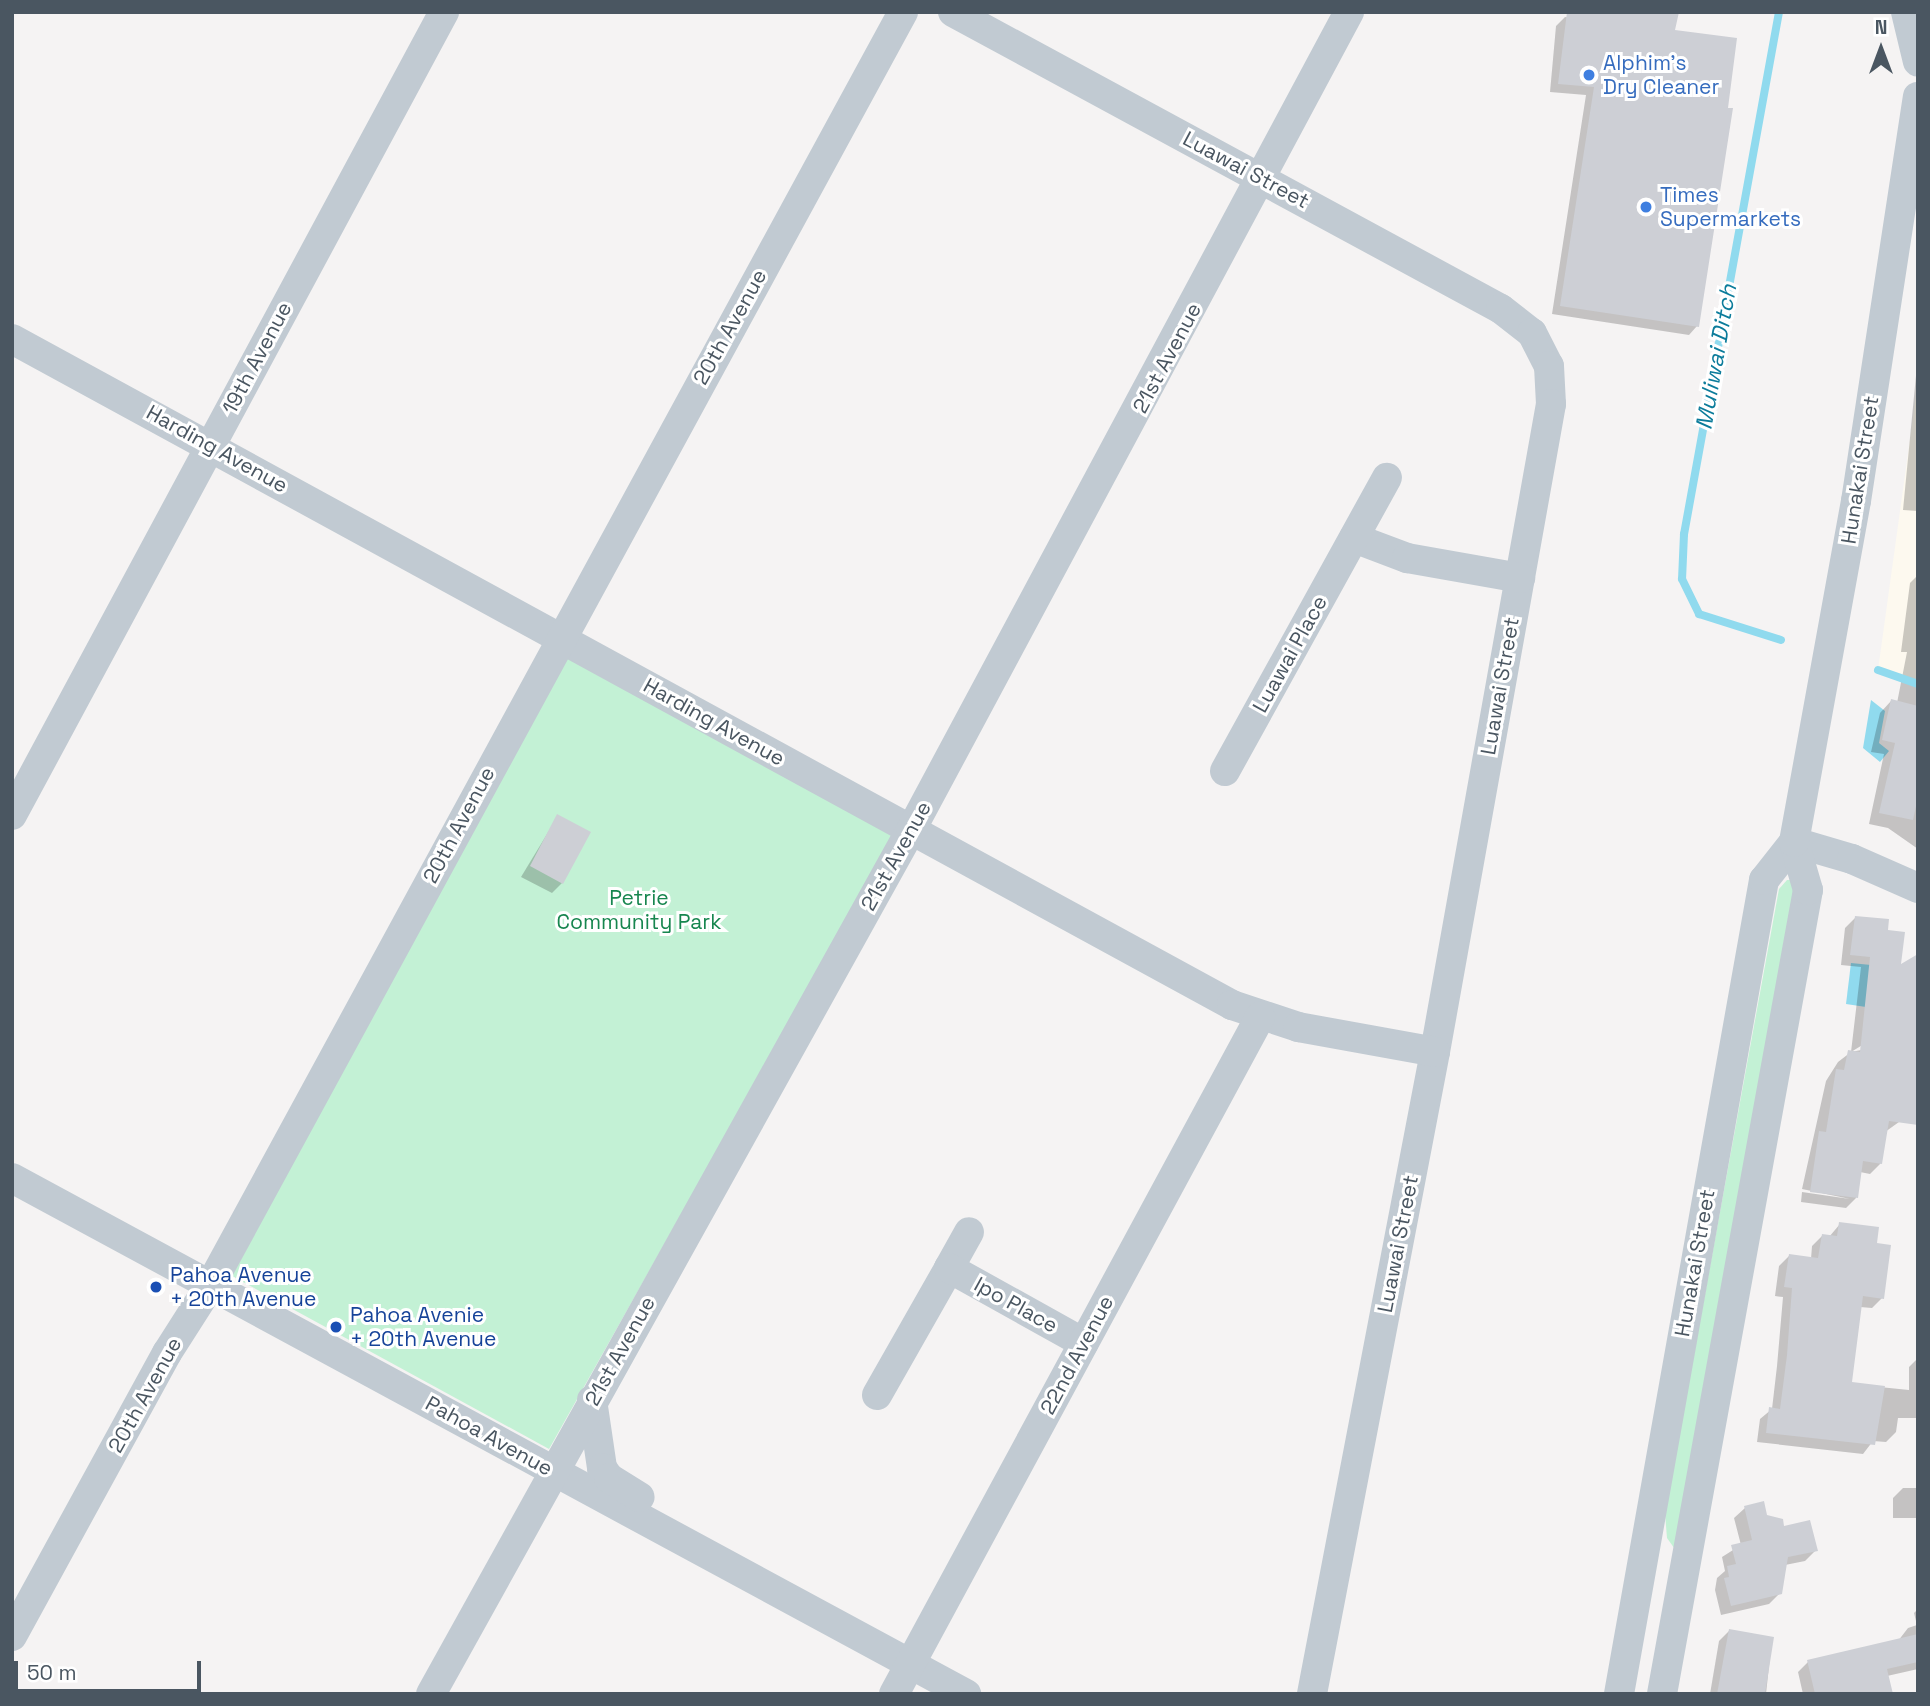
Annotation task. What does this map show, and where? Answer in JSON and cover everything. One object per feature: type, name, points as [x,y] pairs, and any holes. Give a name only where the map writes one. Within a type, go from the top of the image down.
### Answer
[{"type":"street","name":"19th Avenue","points":[[12,816],[444,12]]},
{"type":"street","name":"20th Avenue","points":[[12,1636],[167,1353],[211,1284],[560,637],[903,12]]},
{"type":"street","name":"Luawai Street","points":[[953,12],[1501,309],[1532,332],[1544,349],[1551,404],[1435,1052],[1312,1694]]},
{"type":"street","name":"21st Avenue","points":[[431,1694],[552,1471],[911,830],[1263,179],[1349,12]]},
{"type":"street","points":[[1906,12],[1918,62]]},
{"type":"street","name":"Hunakai Street","points":[[1662,1694],[1808,890],[1794,842],[1854,514],[1918,97]]},
{"type":"street","name":"Harding Avenue","points":[[12,339],[911,830],[1260,1017],[1435,1052]]},
{"type":"street","name":"Luawai Place","points":[[1225,771],[1387,478]]},
{"type":"street","points":[[1354,538],[1407,558],[1520,578]]},
{"type":"street","points":[[1794,842],[1852,859],[1918,888]]},
{"type":"street","name":"Hunakai Street","points":[[1619,1694],[1764,880],[1794,842]]},
{"type":"street","name":"22nd Avenue","points":[[894,1694],[1260,1017]]},
{"type":"street","name":"Pahoa Avenue","points":[[12,1178],[966,1694]]},
{"type":"street","name":"Ipo Place","points":[[877,1395],[969,1232]]},
{"type":"street","name":"Ipo Place","points":[[949,1268],[1084,1343]]},
{"type":"street","points":[[592,1400],[596,1447],[609,1478],[676,1517],[719,1560]]},
{"type":"shaded area","points":[[1918,381],[1918,684],[1878,670]]},
{"type":"green space","name":"Petrie Community Park","points":[[565,654],[894,836],[549,1449],[232,1276]]},
{"type":"green space","points":[[1787,880],[1794,880],[1797,892],[1677,1552],[1667,1538],[1665,1513],[1779,889]]},
{"type":"water","points":[[1871,700],[1885,711],[1879,743],[1889,751],[1880,762],[1863,748]]},
{"type":"water","points":[[1851,963],[1871,965],[1866,1007],[1846,1004]]},
{"type":"building","name":"Times Supermarkets","points":[[1567,12],[1679,12],[1675,30],[1737,38],[1728,108],[1733,108],[1699,327],[1560,306],[1594,87],[1558,84]]},
{"type":"building","points":[[1891,699],[1918,706],[1918,797],[1913,820],[1879,813],[1895,743],[1882,740]]},
{"type":"building","points":[[557,814],[591,832],[563,884],[530,866]]},
{"type":"building","points":[[1855,916],[1889,919],[1888,930],[1905,932],[1901,964],[1918,954],[1918,1125],[1889,1121],[1882,1164],[1863,1161],[1858,1198],[1810,1192],[1819,1131],[1826,1132],[1836,1069],[1844,1070],[1848,1050],[1860,1052],[1870,957],[1850,955]]},
{"type":"building","points":[[1839,1222],[1879,1227],[1877,1243],[1891,1245],[1884,1299],[1863,1296],[1852,1382],[1885,1386],[1875,1445],[1766,1433],[1769,1407],[1780,1409],[1787,1355],[1792,1288],[1784,1287],[1789,1254],[1818,1258],[1822,1234],[1837,1236]]},
{"type":"building","points":[[1764,1501],[1767,1515],[1783,1519],[1784,1526],[1810,1520],[1818,1551],[1788,1557],[1782,1594],[1731,1606],[1724,1578],[1729,1577],[1727,1566],[1736,1564],[1731,1545],[1752,1540],[1744,1506]]},
{"type":"building","points":[[1729,1629],[1774,1637],[1765,1694],[1717,1694]]},
{"type":"building","points":[[1918,1634],[1918,1662],[1887,1669],[1893,1694],[1815,1694],[1807,1660]]},
{"type":"waterway","name":"Muliwai Ditch","points":[[1779,12],[1684,534],[1682,579],[1699,614],[1781,640]]},
{"type":"waterway","name":"Muliwai Ditch","points":[[1878,670],[1918,684]]},
{"type":"place","name":"Alphim’s Dry Cleaner","points":[[1589,75]]},
{"type":"place","name":"Times Supermarkets","points":[[1646,207]]},
{"type":"place","name":"Pahoa Avenue + 20th Avenue","points":[[156,1287]]},
{"type":"place","name":"Pahoa Avenie + 20th Avenue","points":[[336,1327]]}]
